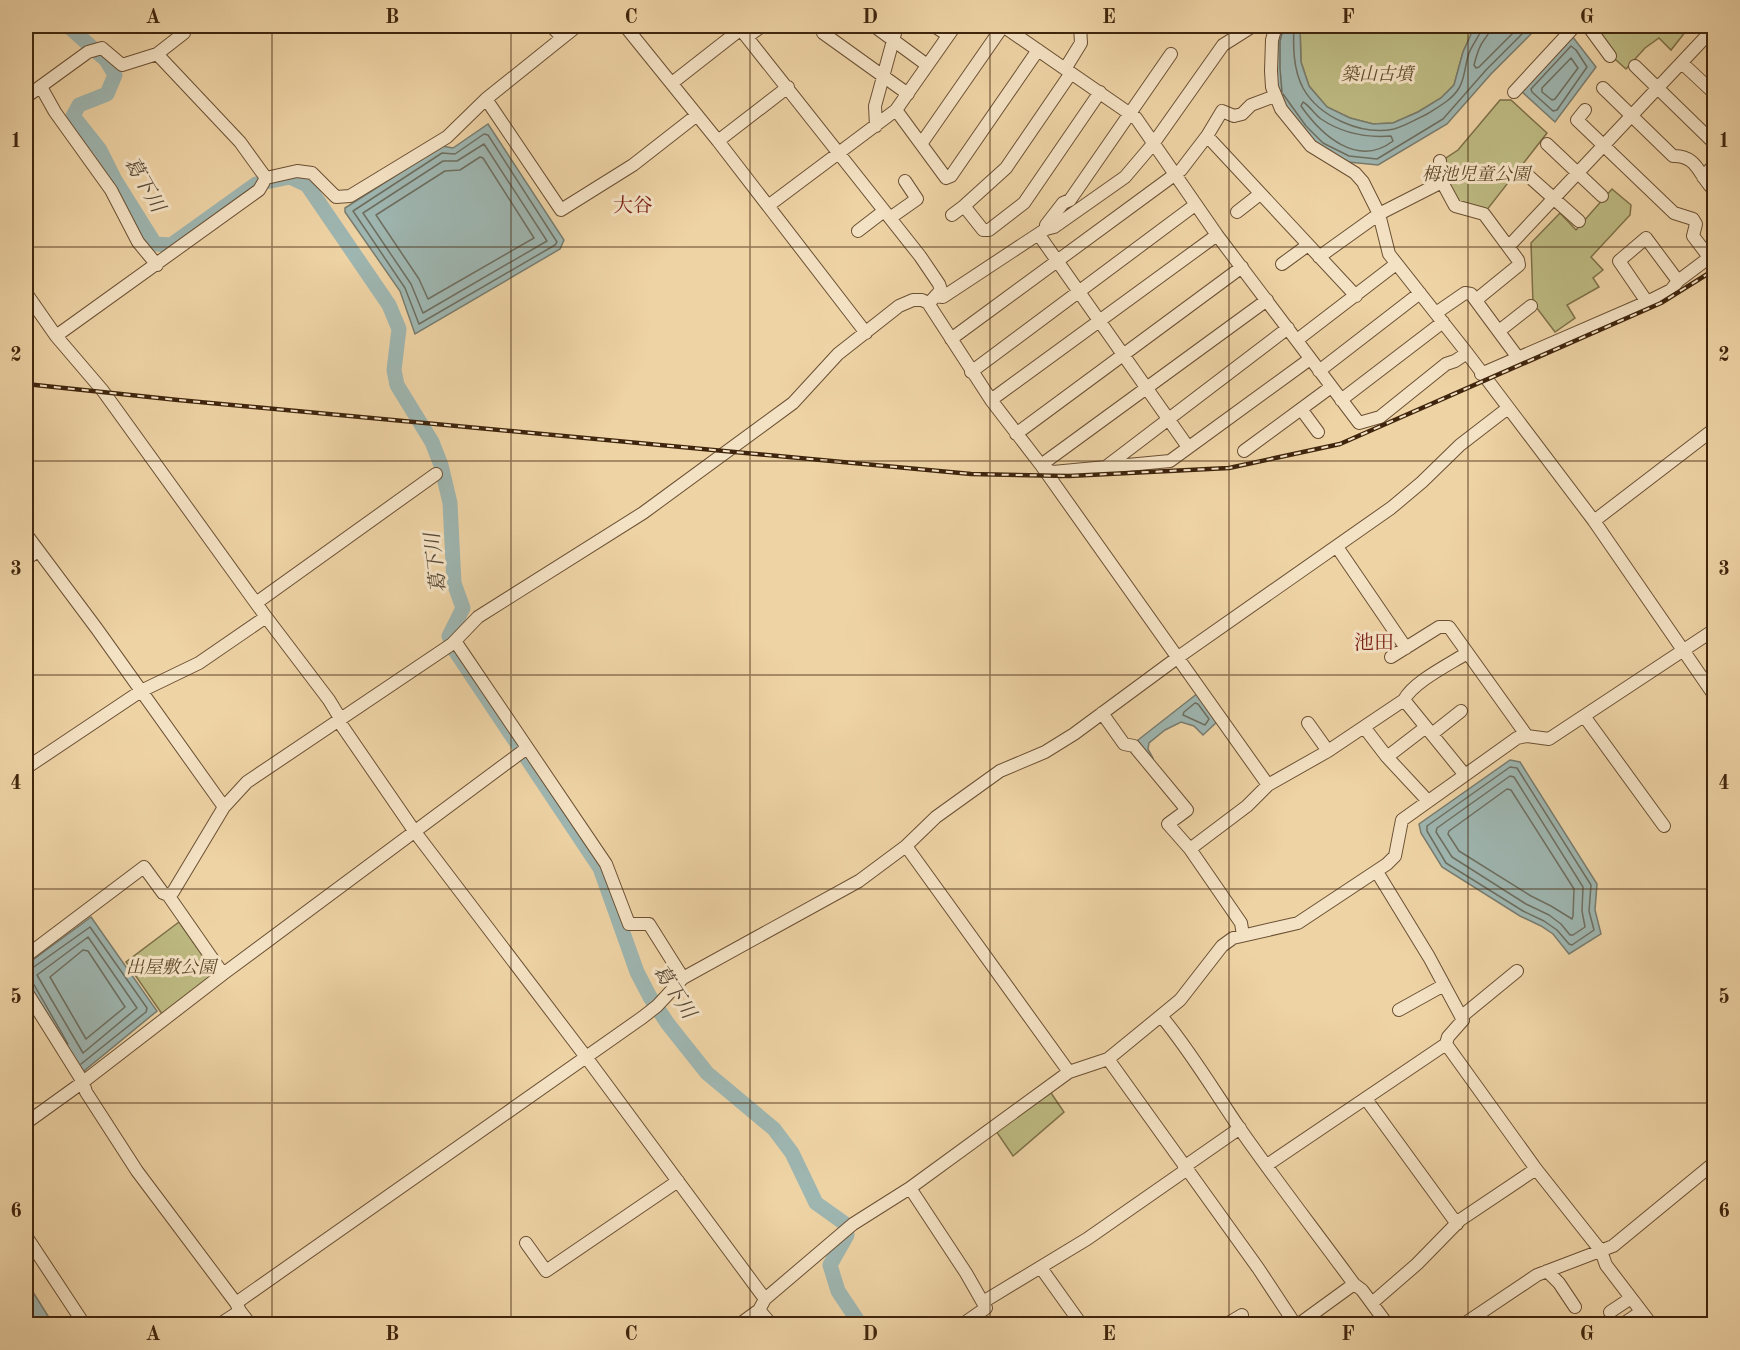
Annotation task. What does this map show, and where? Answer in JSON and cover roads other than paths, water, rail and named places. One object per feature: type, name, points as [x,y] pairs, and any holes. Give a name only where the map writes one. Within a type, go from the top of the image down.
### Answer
[{"type":"street","points":[[26,97],[88,52],[102,48],[122,65],[157,54],[184,33],[181,26]]},
{"type":"street","points":[[551,26],[562,38]]},
{"type":"street","points":[[56,336],[259,190],[266,178],[297,171],[312,173],[336,197],[350,196],[447,137],[486,99],[577,26]]},
{"type":"street","points":[[626,26],[698,115],[866,333]]},
{"type":"street","points":[[672,83],[742,30],[762,26]]},
{"type":"street","points":[[829,26],[823,33],[908,94]]},
{"type":"street","points":[[874,26],[927,65]]},
{"type":"street","points":[[876,126],[875,106],[897,26]]},
{"type":"street","points":[[768,206],[896,111],[951,30],[934,26]]},
{"type":"street","points":[[921,144],[1003,26],[1136,118],[1195,205],[1359,423],[1380,417],[1446,364],[1467,353]]},
{"type":"street","points":[[952,215],[1006,168],[1068,71],[1081,43],[1080,26]]},
{"type":"street","points":[[168,896],[173,892],[224,807],[247,782],[455,641],[478,617],[643,513],[793,403],[838,354],[899,306],[914,300],[943,297],[1042,232],[1054,227],[1125,177],[1153,144],[1223,45],[1253,26]]},
{"type":"street","points":[[1276,26],[1270,58],[1272,87],[1293,126],[1311,146],[1355,173],[1363,182],[1379,214],[1387,248],[1396,264],[1440,317],[1594,522],[1714,695]]},
{"type":"street","points":[[1514,92],[1575,26]]},
{"type":"street","points":[[1588,26],[1610,56]]},
{"type":"street","points":[[1509,246],[1714,28]]},
{"type":"street","points":[[742,30],[939,284],[940,290],[932,299]]},
{"type":"street","points":[[896,111],[946,178],[951,176],[1038,50]]},
{"type":"street","points":[[157,54],[240,142],[266,178]]},
{"type":"street","points":[[1042,232],[1063,203],[1070,200],[1171,54]]},
{"type":"street","points":[[1682,63],[1714,93]]},
{"type":"street","points":[[1635,66],[1714,144]]},
{"type":"street","points":[[41,87],[55,112],[111,190],[138,242],[157,264]]},
{"type":"street","points":[[718,141],[788,87]]},
{"type":"street","points":[[1603,88],[1673,156],[1681,156],[1693,161],[1706,183],[1714,190]]},
{"type":"street","points":[[964,206],[983,230],[989,230],[1024,203],[1100,92]]},
{"type":"street","points":[[951,339],[1174,176],[1207,136],[1222,111],[1234,116],[1242,114],[1251,105],[1275,96]]},
{"type":"street","points":[[486,99],[561,210],[633,165],[698,115]]},
{"type":"street","points":[[1481,374],[1671,290],[1678,281],[1712,255],[1693,236],[1696,224],[1693,219],[1674,213],[1577,120],[1585,110]]},
{"type":"street","points":[[1207,136],[1356,296]]},
{"type":"street","points":[[1547,144],[1602,196]]},
{"type":"street","points":[[1440,161],[1442,182],[1455,206],[1484,214],[1509,246],[1519,265],[1476,300]]},
{"type":"street","points":[[1703,177],[1714,165]]},
{"type":"street","points":[[1524,172],[1579,222]]},
{"type":"street","points":[[858,231],[917,199],[905,181]]},
{"type":"street","points":[[1319,257],[1379,214],[1442,182]]},
{"type":"street","points":[[1237,212],[1260,194]]},
{"type":"street","points":[[971,372],[1195,205]]},
{"type":"street","points":[[1042,232],[1079,292],[1170,418],[1188,447]]},
{"type":"street","points":[[991,400],[1217,235]]},
{"type":"street","points":[[1647,302],[1619,261],[1646,238],[1678,281]]},
{"type":"street","points":[[1282,264],[1308,245]]},
{"type":"street","points":[[1297,340],[1396,264]]},
{"type":"street","points":[[1016,434],[1242,267]]},
{"type":"street","points":[[26,293],[56,336],[103,391],[266,617],[329,700],[339,719],[415,832],[678,1181],[762,1304],[771,1324]]},
{"type":"street","points":[[1319,370],[1420,293]]},
{"type":"street","points":[[1341,400],[1440,317],[1465,293],[1471,294],[1476,300],[1519,359]]},
{"type":"street","points":[[932,299],[951,339],[971,372],[1042,467],[1268,785]]},
{"type":"street","points":[[1042,467],[1267,300]]},
{"type":"street","points":[[1499,330],[1531,306]]},
{"type":"street","points":[[1106,466],[1288,328]]},
{"type":"street","points":[[1042,467],[1053,472],[1170,461],[1310,359]]},
{"type":"street","points":[[1244,451],[1331,387]]},
{"type":"street","points":[[220,1324],[238,1307],[643,1017],[657,1006],[683,978],[859,881],[906,846],[936,817],[1000,771],[1045,752],[1074,734],[1337,547],[1391,508],[1460,445],[1508,408]]},
{"type":"street","points":[[1301,409],[1318,432]]},
{"type":"street","points":[[1594,522],[1714,429]]},
{"type":"street","points":[[256,603],[436,474]]},
{"type":"street","points":[[26,534],[224,807]]},
{"type":"street","points":[[1337,547],[1406,648]]},
{"type":"street","points":[[26,559],[38,551]]},
{"type":"street","points":[[26,768],[141,691],[199,663],[266,617]]},
{"type":"street","points":[[1392,657],[1439,627],[1449,627],[1527,736]]},
{"type":"street","points":[[740,1324],[853,1224],[910,1188],[1070,1072],[1108,1059],[1161,1017],[1188,991],[1222,946],[1233,938],[1298,923],[1377,872],[1395,856],[1402,820],[1517,738],[1527,736],[1549,739],[1714,630]]},
{"type":"street","points":[[455,641],[606,864],[629,924],[649,924],[683,978]]},
{"type":"street","points":[[1190,849],[1247,806],[1268,785],[1328,752],[1404,700],[1407,693],[1467,653]]},
{"type":"street","points":[[1404,700],[1465,776]]},
{"type":"street","points":[[1387,757],[1461,711]]},
{"type":"street","points":[[1102,713],[1124,744],[1134,746],[1186,810],[1168,824],[1190,849],[1241,923],[1244,935]]},
{"type":"street","points":[[1584,716],[1664,826]]},
{"type":"street","points":[[1308,723],[1328,752]]},
{"type":"street","points":[[1364,727],[1387,757],[1428,801]]},
{"type":"street","points":[[26,1123],[527,748]]},
{"type":"street","points":[[906,846],[1070,1072]]},
{"type":"street","points":[[26,956],[144,867],[168,896],[223,974]]},
{"type":"street","points":[[1267,1166],[1446,1044],[1448,1037],[1463,1020],[1377,872]]},
{"type":"street","points":[[1461,1017],[1517,971]]},
{"type":"street","points":[[1399,1010],[1444,985]]},
{"type":"street","points":[[26,991],[83,1082],[86,1092],[137,1171],[250,1324]]},
{"type":"street","points":[[1161,1017],[1354,1284],[1362,1290],[1388,1324]]},
{"type":"street","points":[[1446,1044],[1536,1169],[1601,1251],[1606,1265],[1651,1324]]},
{"type":"street","points":[[1108,1059],[1297,1324],[1354,1284]]},
{"type":"street","points":[[1366,1099],[1457,1224]]},
{"type":"street","points":[[982,1302],[1087,1239],[1240,1128]]},
{"type":"street","points":[[1464,1324],[1537,1275],[1613,1246],[1714,1163]]},
{"type":"street","points":[[1372,1303],[1457,1224],[1536,1169]]},
{"type":"street","points":[[526,1243],[546,1271],[678,1181]]},
{"type":"street","points":[[910,1188],[986,1308],[963,1324]]},
{"type":"street","points":[[26,1236],[84,1324]]},
{"type":"street","points":[[1041,1268],[1081,1324]]},
{"type":"street","points":[[1547,1271],[1559,1283],[1575,1307]]},
{"type":"street","points":[[1610,1312],[1631,1298]]},
{"type":"street","points":[[1623,1324],[1641,1312]]},
{"type":"street","points":[[1227,1324],[1242,1315]]},
{"type":"water","points":[[1279,26],[1300,26],[1301,62],[1309,86],[1327,107],[1350,118],[1373,124],[1393,123],[1441,98],[1454,85],[1463,52],[1473,30],[1482,26],[1539,26],[1491,74],[1447,124],[1378,165],[1348,162],[1319,147],[1277,96],[1276,31]]},
{"type":"water","points":[[1572,36],[1596,67],[1555,122],[1521,91]]},
{"type":"water","points":[[488,124],[564,240],[560,249],[415,334],[400,291],[345,212],[345,208],[442,146],[453,148]]},
{"type":"water","points":[[1198,693],[1218,721],[1203,735],[1194,726],[1181,722],[1165,730],[1149,743],[1148,749],[1153,758],[1151,760],[1138,744],[1138,740]]},
{"type":"water","points":[[1510,760],[1520,762],[1597,884],[1595,910],[1601,934],[1569,954],[1553,934],[1442,867],[1421,833],[1419,824]]},
{"type":"water","points":[[91,917],[157,1011],[79,1075],[26,981],[26,965]]},
{"type":"water","points":[[26,1281],[53,1324],[26,1324]]},
{"type":"waterway","name":"葛下川","points":[[68,26],[106,60],[115,75],[107,94],[79,105],[73,116],[100,150],[115,180],[155,244],[171,245],[256,184],[290,177],[307,185],[389,305],[399,329],[394,370],[397,385],[432,442],[441,465],[450,503],[454,583],[463,608],[449,636],[454,649],[600,868],[637,972],[668,1024],[707,1073],[774,1129],[792,1153],[816,1203],[844,1223],[847,1235],[830,1265],[838,1291],[860,1324]]},
{"type":"railway","points":[[26,384],[971,474],[1069,476],[1229,468],[1340,444],[1661,303],[1714,270]]},
{"type":"district","name":"大谷","points":[[633,205]]},
{"type":"district","name":"池田","points":[[1374,642]]},
{"type":"park label","name":"築山古墳","points":[[1377,74]]},
{"type":"park label","name":"栂池児童公園","points":[[1476,174]]},
{"type":"park label","name":"出屋敷公園","points":[[171,967]]}]
